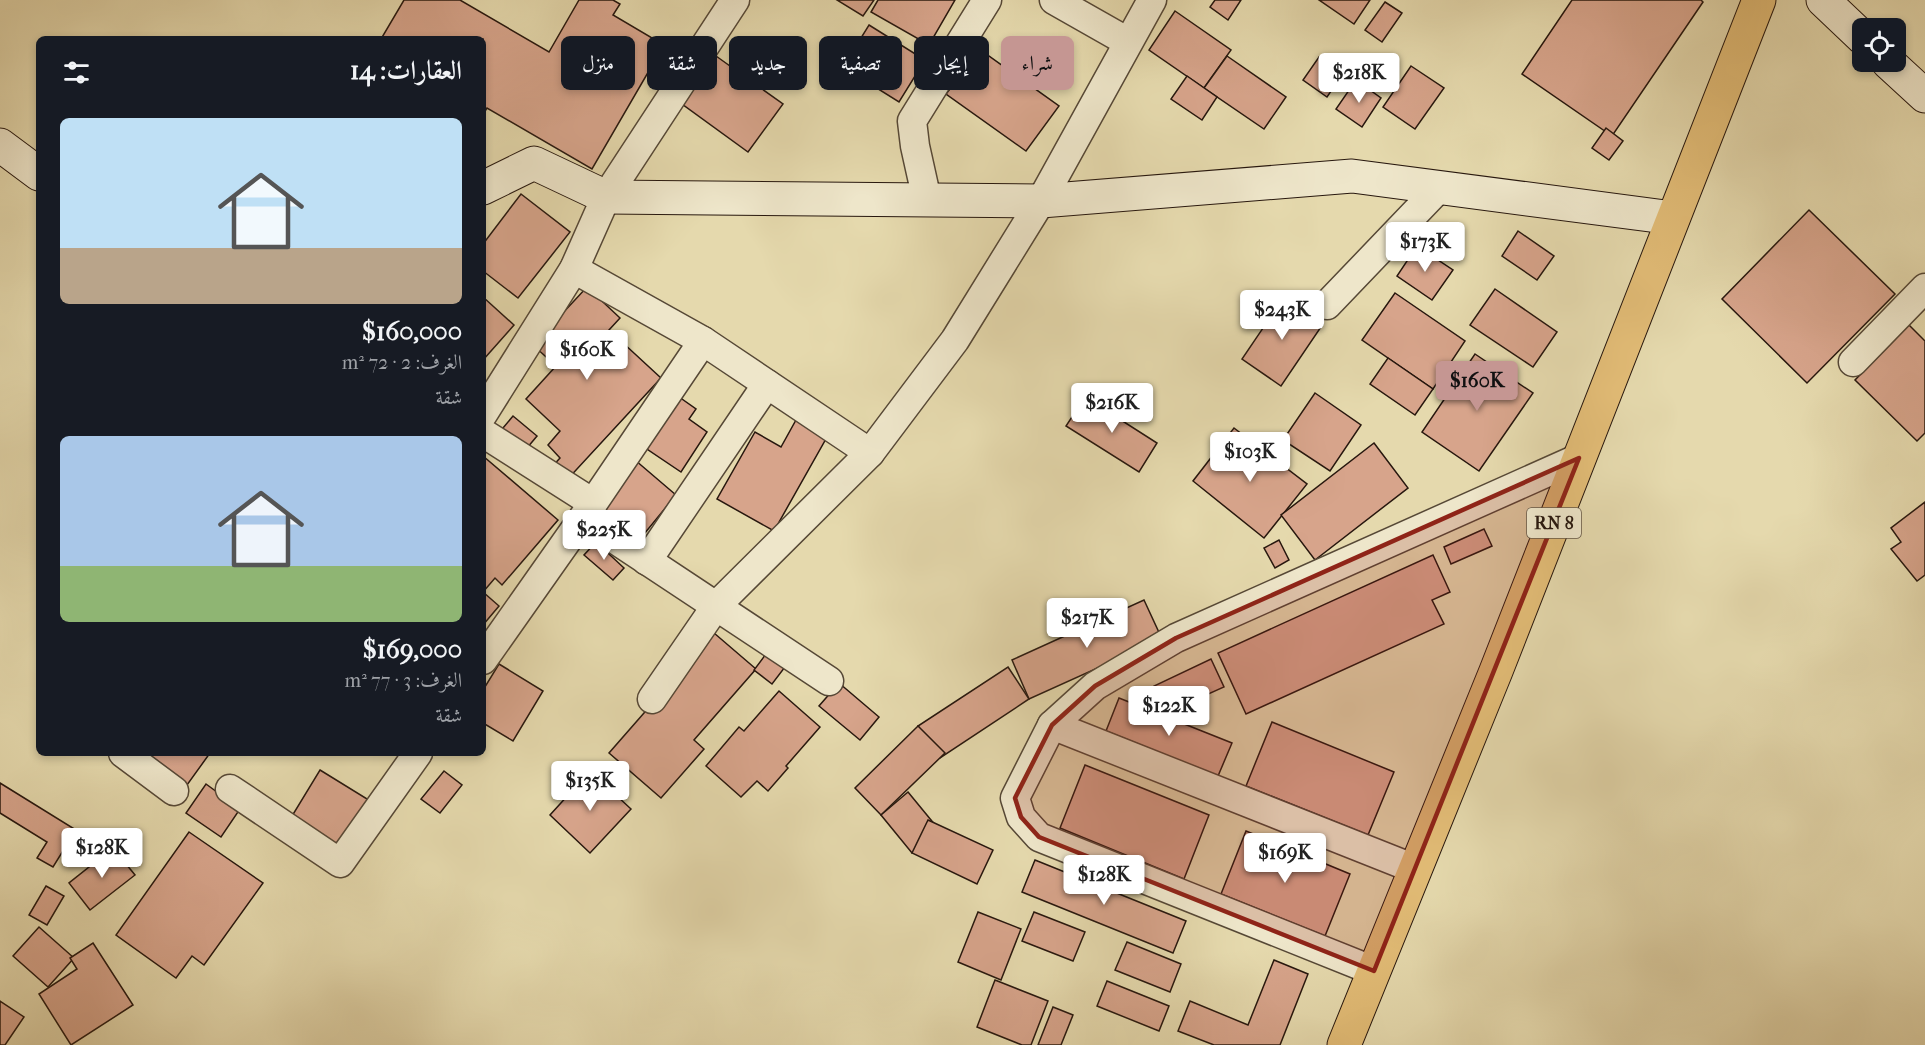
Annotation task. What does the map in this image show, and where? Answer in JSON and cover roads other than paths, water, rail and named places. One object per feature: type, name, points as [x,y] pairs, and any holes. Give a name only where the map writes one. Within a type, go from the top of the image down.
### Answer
[{"type":"main road","name":"RN 8","points":[[1344,1045],[1759,0]]},
{"type":"main road","points":[[1823,0],[1852,28]]},
{"type":"main road","points":[[1899,72],[1925,96]]},
{"type":"main road","points":[[0,145],[36,172]]},
{"type":"main road","points":[[486,187],[534,163],[606,197],[1041,201],[1353,176],[1673,218]]},
{"type":"street","points":[[486,409],[574,269],[606,197],[735,0]]},
{"type":"street","points":[[927,200],[912,121],[987,0]]},
{"type":"street","points":[[1054,0],[1128,42]]},
{"type":"street","points":[[652,699],[716,606],[870,453],[955,340],[1041,201],[1152,0]]},
{"type":"street","points":[[1327,305],[1440,187]]},
{"type":"street","points":[[574,269],[703,341],[870,453]]},
{"type":"street","points":[[1853,362],[1925,288]]},
{"type":"street","points":[[486,656],[588,511],[703,341]]},
{"type":"street","points":[[647,561],[767,384]]},
{"type":"street","points":[[486,435],[588,511],[647,561],[829,681]]},
{"type":"street","points":[[1374,971],[1039,837],[1021,817],[1015,798],[1052,725],[1095,686],[1176,638],[1579,458]]},
{"type":"street","points":[[1052,725],[1415,869]]},
{"type":"street","points":[[127,756],[174,791]]},
{"type":"street","points":[[230,789],[340,863],[416,756]]}]
